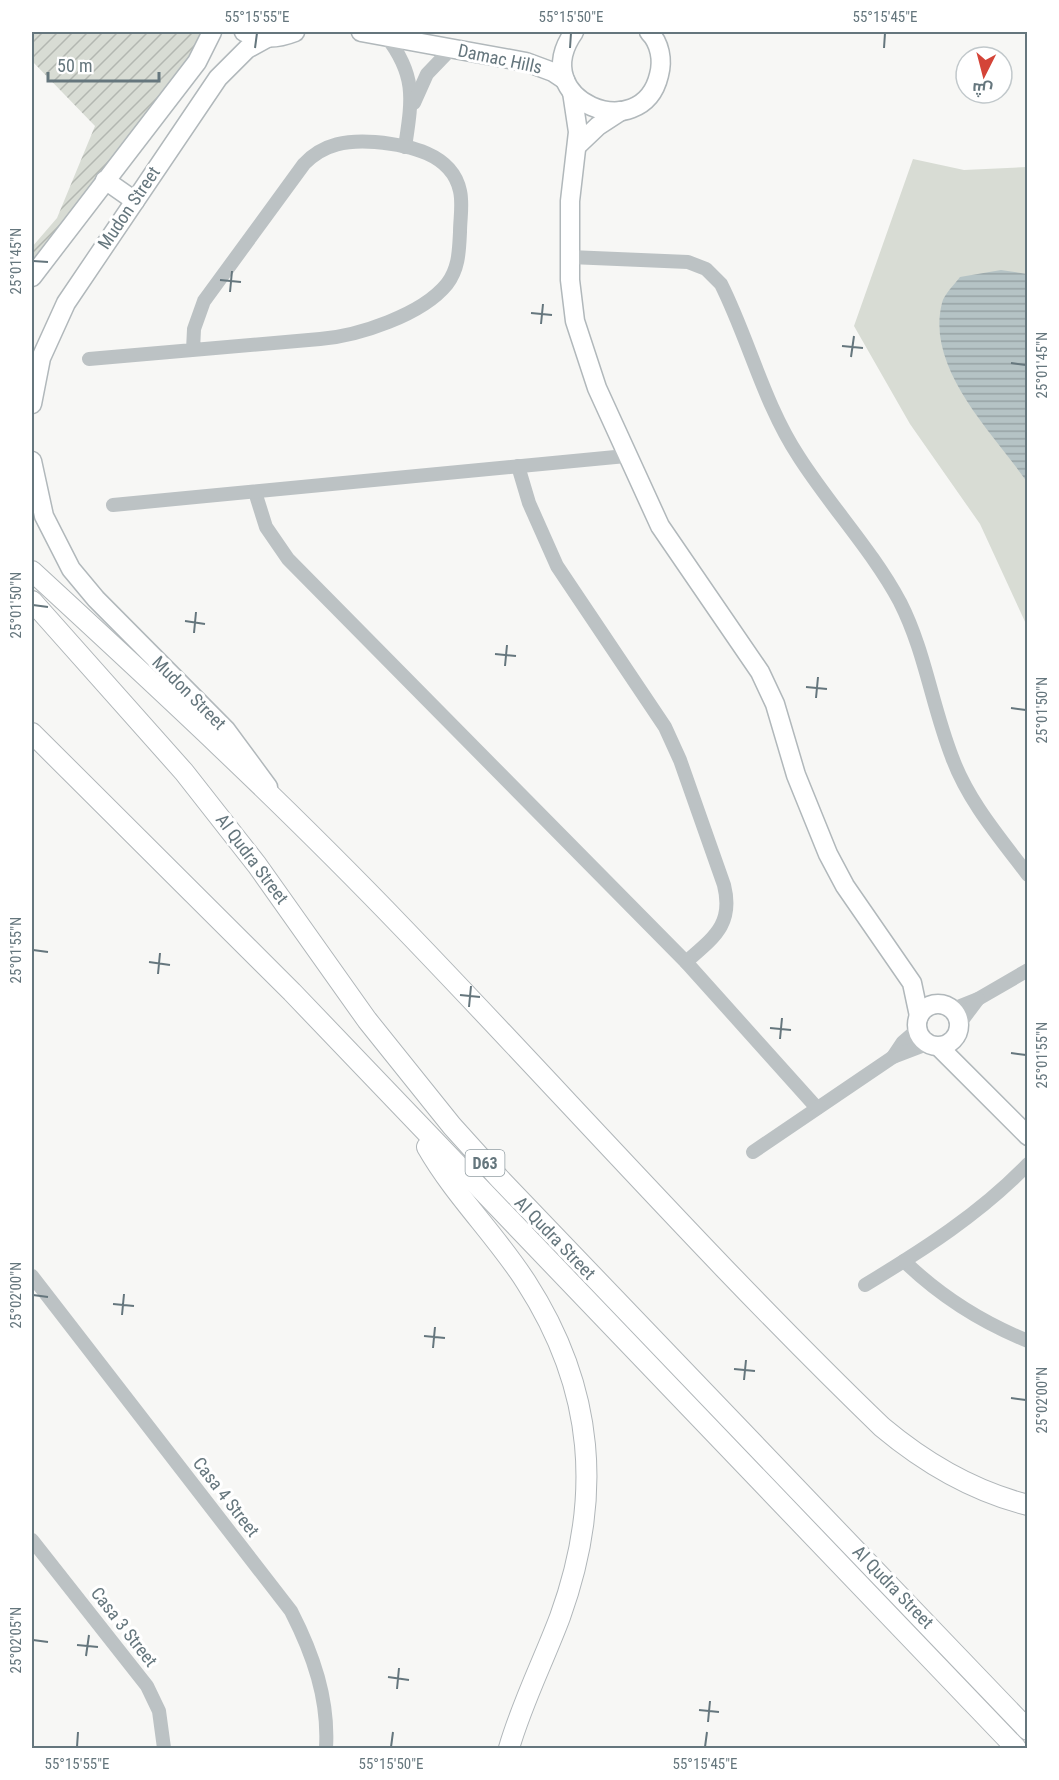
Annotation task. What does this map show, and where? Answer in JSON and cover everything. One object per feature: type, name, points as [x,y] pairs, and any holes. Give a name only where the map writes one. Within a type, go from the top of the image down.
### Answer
[{"type":"main road","points":[[32,571],[279,803],[411,936],[685,1227],[882,1426],[917,1455],[956,1478],[1000,1497],[1028,1505]]},
{"type":"main road","name":"Al Qudra Street","points":[[32,601],[184,772],[257,866],[367,1020],[498,1178],[1028,1730]]},
{"type":"main road","name":"Al Qudra Street","points":[[32,733],[292,992],[415,1123],[970,1698],[1016,1749]]},
{"type":"main road","points":[[415,1123],[452,1188],[510,1258],[541,1307],[566,1362],[583,1419],[586,1479],[575,1567],[560,1617],[526,1693],[509,1749]]},
{"type":"street","name":"Mudon Street","points":[[32,277],[197,62],[212,32]]},
{"type":"street","points":[[244,32],[267,38],[282,37],[295,32]]},
{"type":"street","name":"Damac Hills","points":[[361,32],[384,34],[540,66],[568,86],[579,100],[599,111],[622,111]]},
{"type":"street","points":[[574,32],[566,43],[562,61],[577,118],[578,145],[570,201],[570,257],[575,321],[585,357],[648,503],[673,548],[760,672],[775,704],[796,775],[828,854],[845,886],[912,983],[970,1075],[991,1101],[1028,1136]]},
{"type":"street","points":[[578,145],[598,126],[622,111],[637,105],[649,95],[657,82],[661,66],[659,50],[652,33]]},
{"type":"street","points":[[384,34],[407,70],[411,86],[405,147]]},
{"type":"street","name":"Mudon Street","points":[[32,404],[41,358],[56,321],[218,78],[247,49],[267,38]]},
{"type":"street","points":[[410,113],[427,74],[451,48]]},
{"type":"street","points":[[89,359],[193,350],[353,335],[385,324],[440,291],[454,271],[459,256],[460,190],[454,176],[439,159],[405,147],[369,142],[339,143],[324,148],[310,158],[204,301],[196,319],[193,350]]},
{"type":"street","points":[[105,180],[135,201]]},
{"type":"street","points":[[570,257],[688,262],[706,269],[721,284],[782,428],[799,458],[879,567],[900,603],[917,642],[952,758],[968,791],[1028,875]]},
{"type":"street","points":[[113,505],[626,456]]},
{"type":"street","name":"Mudon Street","points":[[32,461],[44,516],[61,552],[77,577],[225,730],[279,803]]},
{"type":"street","points":[[518,466],[529,503],[557,566],[665,727],[680,760],[721,875],[728,900],[727,915],[721,928],[686,962]]},
{"type":"street","points":[[255,492],[266,527],[288,559],[686,962],[818,1108]]},
{"type":"street","points":[[753,1152],[893,1057],[903,1042],[939,1027],[978,999],[1028,970]]},
{"type":"street","points":[[912,983],[939,1027]]},
{"type":"street","points":[[865,1285],[904,1262],[985,1204],[1028,1164]]},
{"type":"street","points":[[904,1262],[928,1285],[969,1312],[1028,1341]]},
{"type":"street","name":"Casa 4 Street","points":[[32,1276],[37,1289],[291,1611],[308,1645],[321,1687],[327,1729],[326,1749]]},
{"type":"street","name":"Casa 3 Street","points":[[32,1540],[147,1686],[159,1711],[164,1749]]},
{"type":"shaded area","points":[[32,32],[212,32],[32,278],[32,247],[57,218],[95,126],[32,61]]},
{"type":"shaded area","points":[[913,159],[964,170],[1027,167],[1027,626],[980,524],[910,424],[854,326]]},
{"type":"shaded area","points":[[1001,270],[1027,274],[1027,482],[966,399],[943,352],[939,328],[943,300],[960,277]]}]
